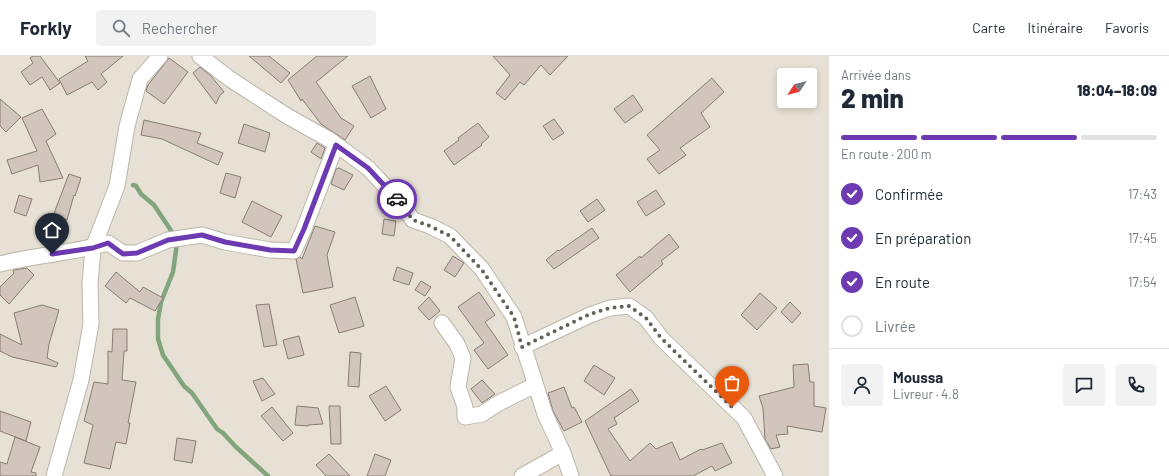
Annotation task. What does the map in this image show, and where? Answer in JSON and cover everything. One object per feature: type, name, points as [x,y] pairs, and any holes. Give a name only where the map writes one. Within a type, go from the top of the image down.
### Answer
[{"type":"street","points":[[54,476],[81,380],[91,324],[90,284],[93,248],[117,186],[127,126],[140,79],[160,56]]},
{"type":"street","points":[[200,56],[230,79],[287,116],[336,145],[368,168],[397,199],[413,220],[430,226],[450,236],[482,270],[514,317],[522,347],[545,414],[563,453],[571,476]]},
{"type":"street","points":[[0,264],[24,258],[93,248],[108,243],[123,254],[137,253],[168,240],[202,235],[225,242],[263,249],[294,251],[336,145]]},
{"type":"street","points":[[522,347],[590,314],[610,308],[629,306],[646,318],[661,338],[744,418],[775,476]]},
{"type":"street","points":[[442,323],[456,344],[463,358],[458,386],[465,407],[465,416],[482,414],[535,385]]},
{"type":"street","points":[[522,476],[563,453]]},
{"type":"building","points":[[33,56],[40,56],[60,83],[50,90],[42,77],[30,85],[21,72],[33,63],[30,58]]},
{"type":"building","points":[[85,56],[123,56],[101,74],[107,82],[98,90],[92,82],[67,95],[59,79],[88,61]]},
{"type":"building","points":[[249,56],[269,56],[290,73],[281,83]]},
{"type":"building","points":[[317,56],[348,56],[316,82],[341,118],[354,126],[345,140],[321,124],[302,99],[301,101],[288,80]]},
{"type":"building","points":[[493,56],[568,56],[550,75],[541,65],[524,85],[520,82],[505,100],[496,93],[510,75]]},
{"type":"building","points":[[169,58],[188,72],[164,104],[146,91],[148,85]]},
{"type":"building","points":[[200,67],[211,76],[224,92],[220,95],[216,104],[193,73]]},
{"type":"building","points":[[370,76],[386,109],[371,118],[352,86]]},
{"type":"building","points":[[712,78],[724,92],[701,113],[710,127],[680,148],[686,155],[659,174],[647,159],[660,150],[647,135]]},
{"type":"building","points":[[633,95],[643,110],[625,123],[614,109]]},
{"type":"building","points":[[0,99],[21,117],[6,132],[0,126]]},
{"type":"building","points":[[42,109],[56,134],[46,141],[63,178],[40,182],[38,165],[12,174],[7,160],[37,151],[22,118]]},
{"type":"building","points":[[554,119],[564,133],[553,140],[543,126]]},
{"type":"building","points":[[144,120],[201,133],[197,143],[223,153],[218,165],[162,139],[141,135]]},
{"type":"building","points":[[478,123],[489,137],[481,144],[482,145],[454,165],[444,151]]},
{"type":"building","points":[[244,124],[270,133],[265,152],[238,143]]},
{"type":"building","points":[[317,143],[325,148],[321,159],[311,152]]},
{"type":"building","points":[[339,168],[353,175],[344,190],[331,184],[336,169]]},
{"type":"building","points":[[226,173],[241,177],[235,198],[220,193]]},
{"type":"building","points":[[69,174],[81,178],[75,196],[74,195],[67,220],[53,216]]},
{"type":"building","points":[[656,190],[665,204],[646,216],[637,202]]},
{"type":"building","points":[[19,195],[32,199],[26,216],[14,212]]},
{"type":"building","points":[[597,199],[605,210],[588,222],[580,211]]},
{"type":"building","points":[[252,201],[282,216],[271,237],[242,222]]},
{"type":"building","points":[[384,219],[396,221],[394,236],[382,234]]},
{"type":"building","points":[[315,226],[335,232],[327,255],[333,287],[303,293],[296,259],[300,257],[302,259]]},
{"type":"building","points":[[592,228],[599,238],[554,269],[546,260],[558,250],[559,251]]},
{"type":"building","points":[[669,234],[679,247],[661,261],[663,264],[630,292],[616,275],[640,256],[641,258]]},
{"type":"building","points":[[453,256],[464,263],[455,277],[444,270]]},
{"type":"building","points":[[397,267],[413,273],[409,285],[393,280]]},
{"type":"building","points":[[27,268],[34,275],[9,304],[0,295],[0,287],[14,273],[14,270]]},
{"type":"building","points":[[116,272],[140,292],[143,287],[163,298],[155,311],[130,298],[126,303],[105,286]]},
{"type":"building","points":[[421,281],[431,287],[425,296],[415,290]]},
{"type":"building","points":[[479,292],[495,315],[485,322],[508,355],[488,369],[474,350],[484,343],[458,307]]},
{"type":"building","points":[[760,293],[777,308],[757,330],[741,315]]},
{"type":"building","points":[[355,297],[364,326],[339,333],[330,305]]},
{"type":"building","points":[[429,297],[440,311],[429,320],[418,308]]},
{"type":"building","points":[[790,302],[801,313],[792,323],[781,312]]},
{"type":"building","points":[[269,304],[277,345],[264,347],[256,305]]},
{"type":"building","points":[[42,305],[59,310],[49,344],[47,358],[58,363],[56,367],[12,357],[0,351],[0,334],[22,345],[14,313]]},
{"type":"building","points":[[113,329],[127,329],[127,351],[124,351],[122,380],[136,382],[128,423],[130,423],[126,444],[116,442],[110,469],[84,463],[93,425],[84,421],[94,382],[108,384],[108,351],[112,352]]},
{"type":"building","points":[[299,336],[304,355],[288,359],[283,340]]},
{"type":"building","points":[[350,352],[361,353],[359,387],[348,386]]},
{"type":"building","points":[[808,364],[810,382],[814,382],[814,406],[826,408],[822,432],[787,426],[788,434],[776,435],[780,447],[771,449],[765,439],[763,408],[759,396],[794,387],[793,365]]},
{"type":"building","points":[[594,365],[615,378],[604,395],[584,381]]},
{"type":"building","points":[[263,378],[275,394],[262,401],[253,381]]},
{"type":"building","points":[[482,380],[495,394],[482,403],[471,389]]},
{"type":"building","points":[[386,386],[401,410],[385,421],[369,396]]},
{"type":"building","points":[[564,387],[572,408],[574,407],[582,422],[564,431],[553,411],[548,393]]},
{"type":"building","points":[[631,389],[639,401],[614,418],[617,424],[608,429],[630,461],[650,443],[656,449],[672,442],[680,460],[701,449],[702,450],[722,443],[732,463],[715,471],[712,466],[693,476],[611,476],[585,421]]},
{"type":"building","points":[[297,406],[318,408],[323,424],[308,426],[295,425]]},
{"type":"building","points":[[329,406],[340,406],[341,444],[331,444]]},
{"type":"building","points":[[272,407],[293,433],[283,441],[261,416]]},
{"type":"building","points":[[0,411],[31,422],[26,441],[0,431]]},
{"type":"building","points":[[15,437],[40,447],[31,472],[36,473],[36,476],[0,476],[0,462],[7,464]]},
{"type":"building","points":[[177,438],[196,441],[192,463],[174,460]]},
{"type":"building","points":[[329,454],[350,476],[326,476],[316,465]]},
{"type":"building","points":[[375,454],[391,460],[385,476],[367,476]]},
{"type":"waterway","points":[[133,185],[136,186],[141,194],[154,205],[174,235],[177,243],[173,272],[161,302],[158,319],[158,339],[163,355],[184,386],[192,393],[217,429],[268,476]]},
{"type":"way so far","points":[[397,199],[413,220],[430,226],[450,236],[482,270],[514,317],[522,347],[590,314],[610,308],[629,306],[646,318],[661,338],[732,407]]},
{"type":"route","points":[[52,254],[93,248],[108,243],[123,254],[137,253],[168,240],[202,235],[225,242],[270,250],[294,251],[336,145],[368,168],[397,199]]}]
